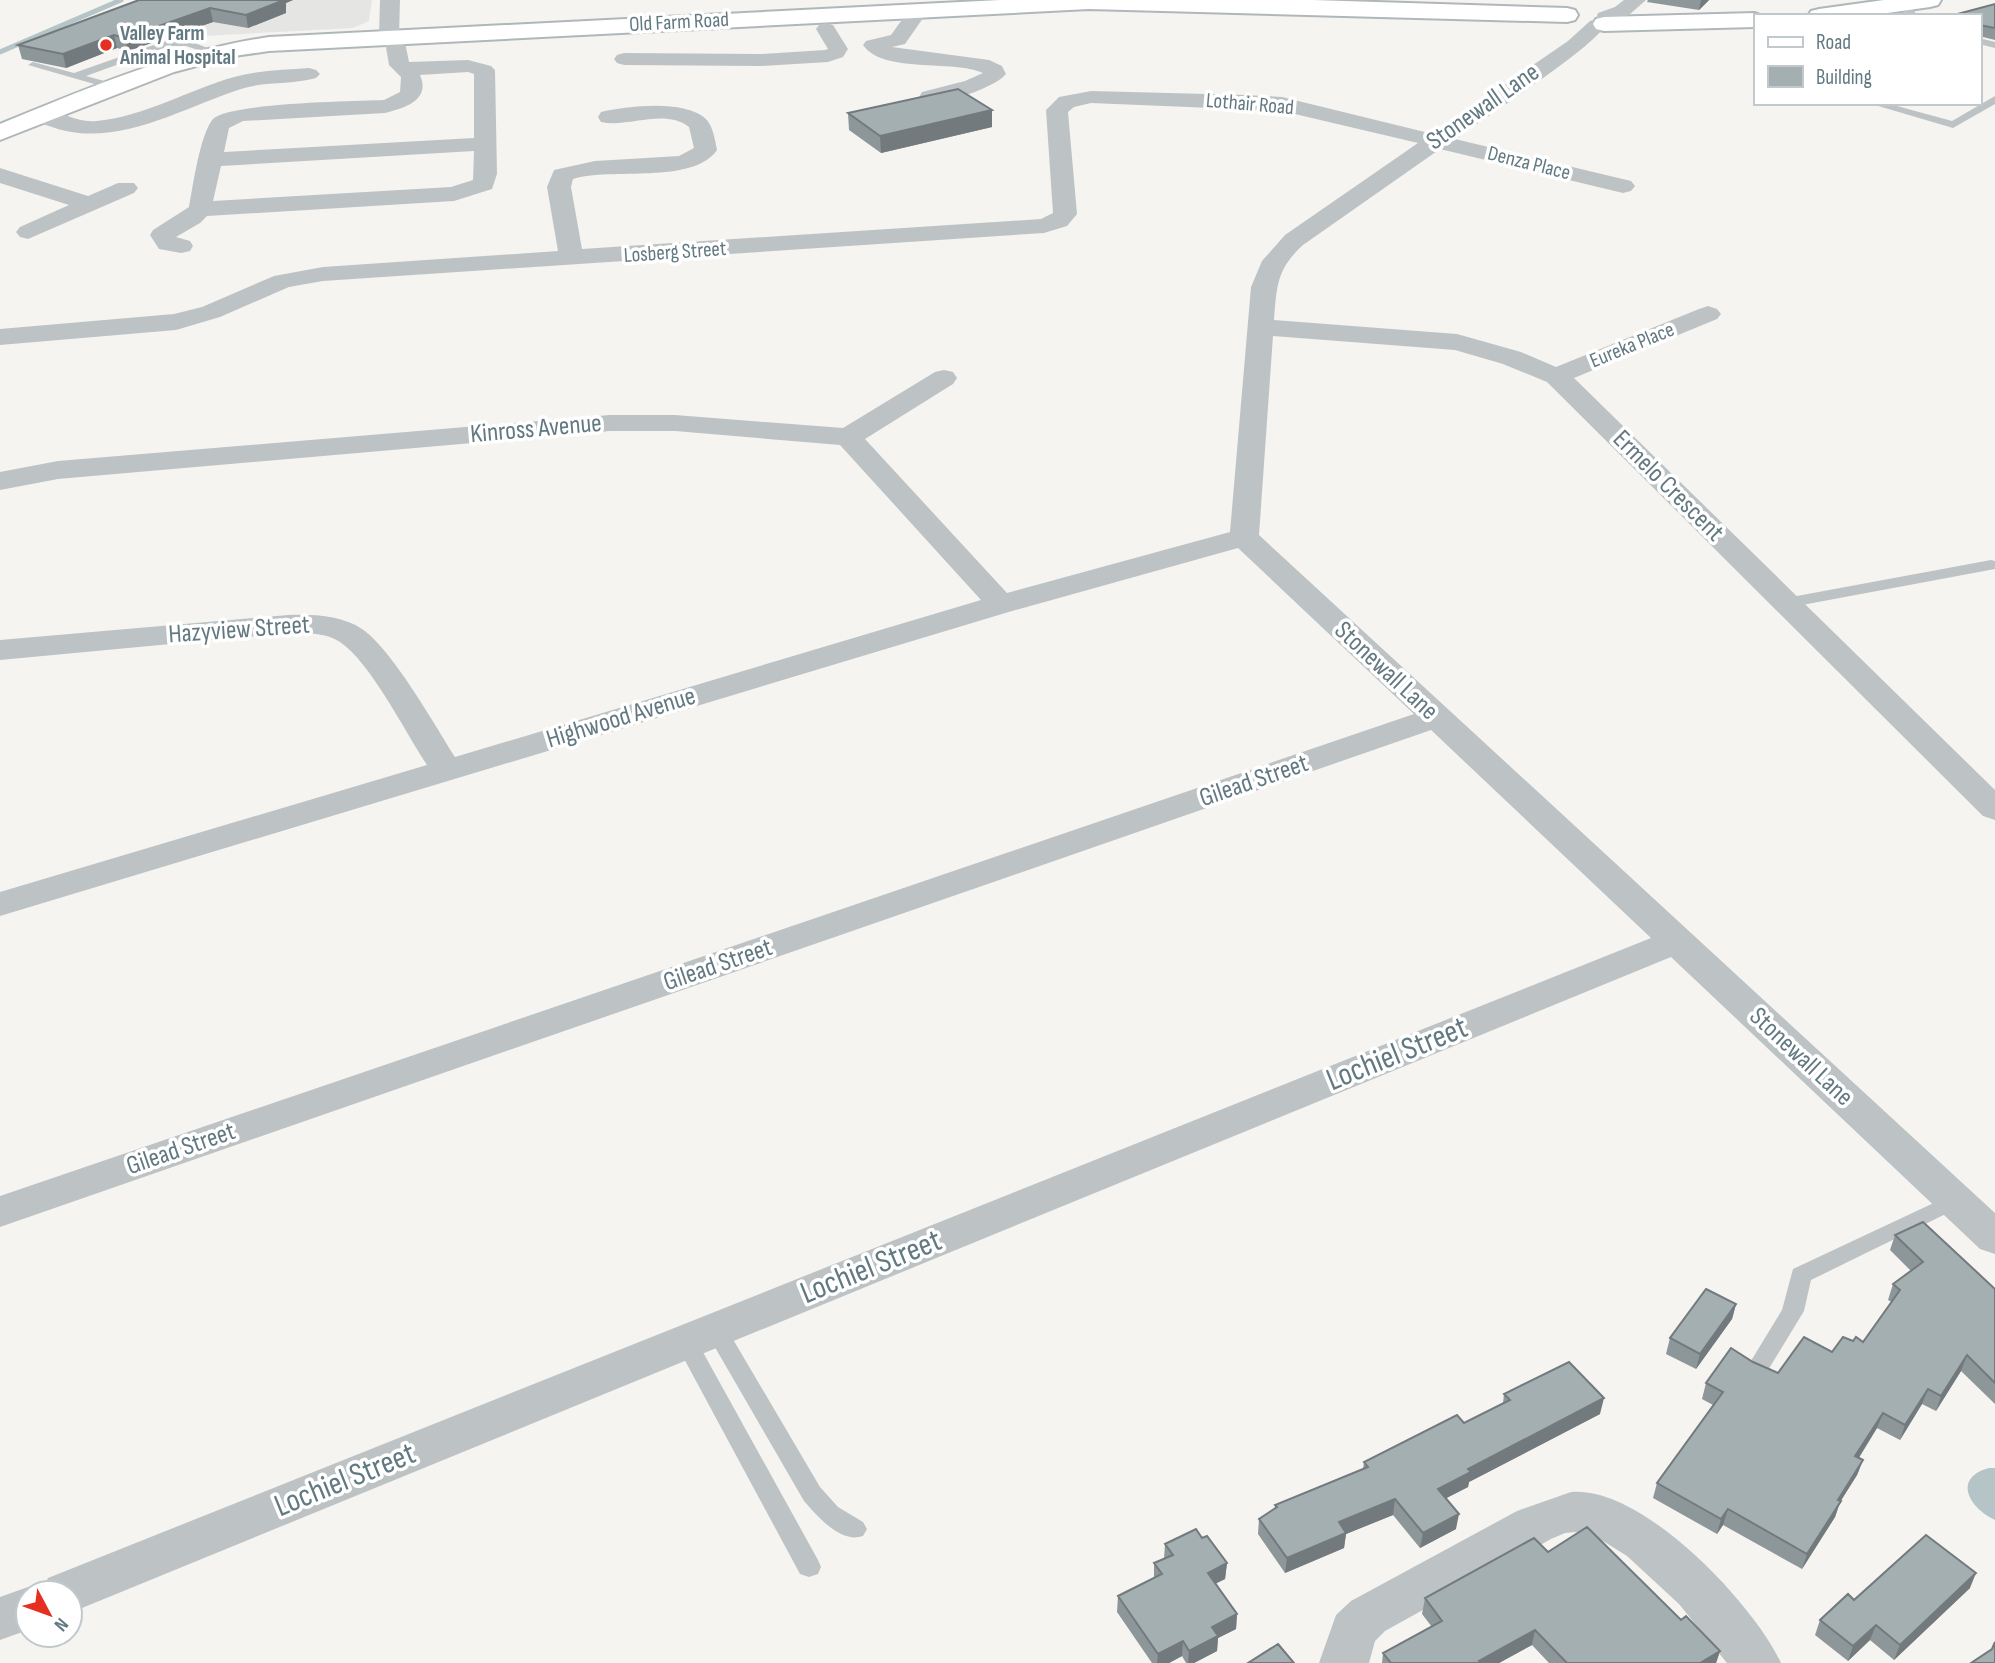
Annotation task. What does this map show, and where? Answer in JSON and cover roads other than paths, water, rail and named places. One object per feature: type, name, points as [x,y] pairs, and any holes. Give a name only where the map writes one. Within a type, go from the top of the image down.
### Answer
[{"type":"street","points":[[200,209],[463,192],[478,187],[486,180],[484,69],[468,66],[407,69],[399,65],[396,47],[389,36],[390,0]]},
{"type":"street","name":"Stonewall Lane","points":[[1636,0],[1622,11],[1604,16],[1576,45],[1563,51],[1294,240],[1276,256],[1266,273],[1244,537],[1435,718],[1982,1223]]},
{"type":"street","points":[[1837,14],[1898,7],[1930,0]]},
{"type":"street","name":"Old Farm Road","points":[[0,133],[115,87],[213,52],[269,44],[803,16],[830,23],[878,13],[1088,1],[1368,5],[1568,19],[1604,16]]},
{"type":"street","points":[[873,45],[898,40],[918,11]]},
{"type":"street","points":[[873,45],[878,28],[878,13]]},
{"type":"street","points":[[1604,16],[1754,20]]},
{"type":"street","name":"Stonewall Lane","points":[[1563,51],[1568,19]]},
{"type":"street","points":[[624,59],[748,60],[834,55],[838,49],[830,23]]},
{"type":"street","points":[[873,45],[899,54],[977,63],[995,70],[995,74],[973,86],[930,97]]},
{"type":"street","points":[[748,60],[755,74],[771,81]]},
{"type":"street","points":[[181,246],[169,244],[162,235],[192,218],[200,209],[219,125],[225,119],[240,115],[394,103],[406,99],[412,90],[413,82],[407,69]]},
{"type":"street","points":[[42,116],[71,127],[89,129],[137,120],[196,101],[248,79],[309,74]]},
{"type":"street","name":"Lothair Road","points":[[1062,104],[1091,97],[1265,102],[1298,107],[1435,141]]},
{"type":"street","points":[[196,101],[217,108]]},
{"type":"street","name":"Losberg Street","points":[[0,337],[176,322],[211,312],[276,284],[312,275],[1052,224],[1065,214],[1056,116],[1062,104]]},
{"type":"street","points":[[572,259],[559,187],[562,175],[582,169],[683,161],[700,156],[706,150],[699,124],[686,115],[675,113],[609,117]]},
{"type":"street","name":"Denza Place","points":[[1435,141],[1623,186]]},
{"type":"street","points":[[210,160],[484,144]]},
{"type":"street","points":[[0,175],[89,204]]},
{"type":"street","points":[[28,232],[126,188]]},
{"type":"street","name":"Eureka Place","points":[[1556,376],[1708,314]]},
{"type":"street","name":"Ermelo Crescent","points":[[1260,327],[1445,340],[1481,348],[1556,376],[1995,809]]},
{"type":"street","points":[[944,378],[848,437],[1001,604]]},
{"type":"street","name":"Kinross Avenue","points":[[0,481],[58,470],[610,423],[675,423],[848,437]]},
{"type":"street","name":"Highwood Avenue","points":[[0,904],[1001,604],[1244,537]]},
{"type":"street","name":"Hazyview Street","points":[[0,650],[288,624],[317,624],[339,629],[362,644],[447,771]]},
{"type":"street","name":"Gilead Street","points":[[0,1212],[1435,718]]},
{"type":"street","name":"Lochiel Street","points":[[84,1585],[1677,941]]},
{"type":"street","points":[[1344,1663],[1354,1630],[1368,1616],[1534,1525],[1556,1514],[1572,1511],[1588,1511],[1609,1520],[1663,1555],[1709,1601],[1756,1663]]},
{"type":"lane","points":[[75,76],[168,43],[187,43],[213,52]]},
{"type":"lane","points":[[33,65],[115,87]]},
{"type":"lane","points":[[1881,105],[1949,125],[1995,99]]},
{"type":"lane","points":[[1786,603],[1991,565]]},
{"type":"lane","points":[[1757,1369],[1793,1311],[1801,1275],[1982,1223]]},
{"type":"lane","points":[[701,1336],[813,1494],[830,1514],[855,1529]]},
{"type":"lane","points":[[701,1336],[809,1567]]},
{"type":"waterway","points":[[0,52],[121,0]]},
{"type":"place","name":"Valley Farm Animal Hospital","points":[[106,45]]}]
